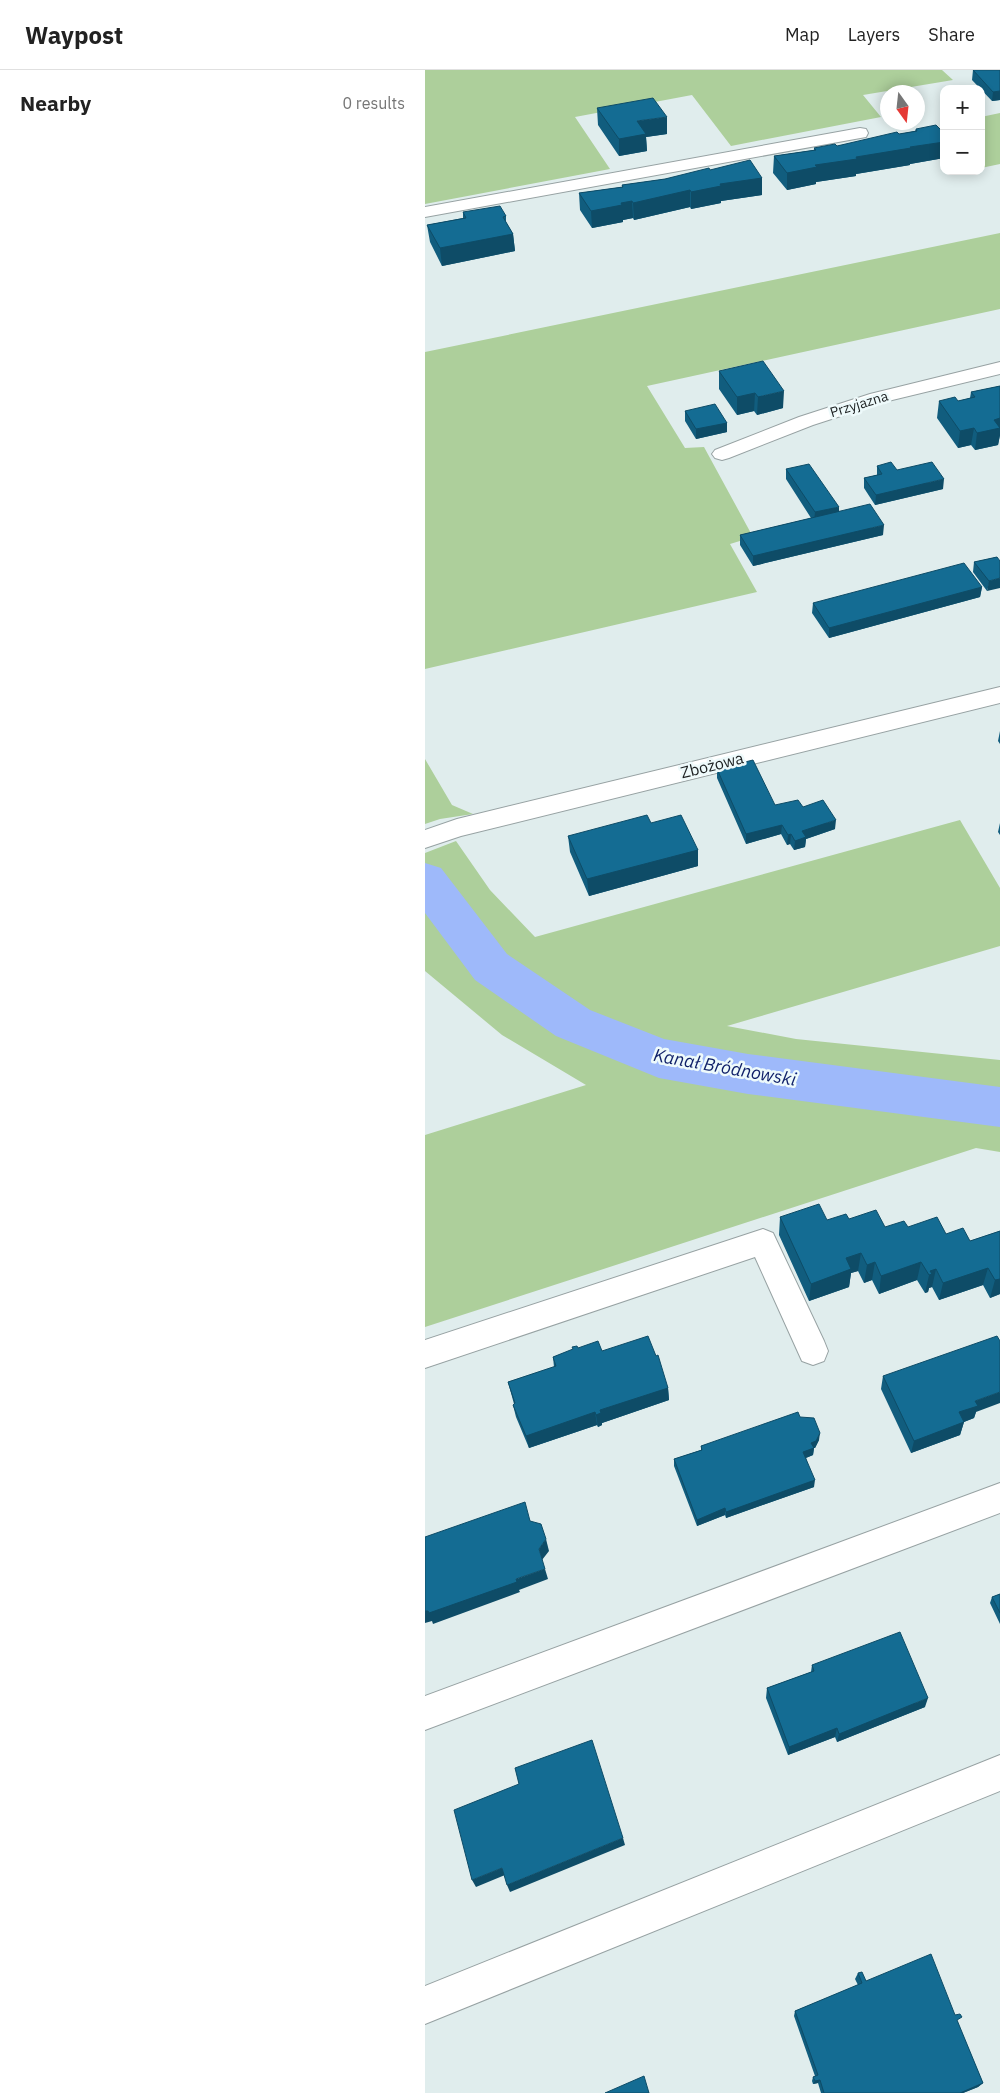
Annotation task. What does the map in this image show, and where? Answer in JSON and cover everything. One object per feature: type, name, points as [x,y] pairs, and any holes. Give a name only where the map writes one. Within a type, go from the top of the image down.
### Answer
[{"type":"street","points":[[425,212],[860,133]]},
{"type":"street","name":"Przyjazna","points":[[722,454],[805,421],[877,398],[1000,368]]},
{"type":"street","name":"Zbożowa","points":[[425,839],[457,828],[1000,695]]},
{"type":"street","points":[[425,1354],[763,1242],[813,1351]]},
{"type":"street","points":[[425,1713],[1000,1498]]},
{"type":"street","points":[[425,2005],[1000,1774]]},
{"type":"green space","points":[[425,70],[942,70],[953,80],[923,85],[880,85],[880,92],[863,95],[880,117],[731,146],[692,95],[575,117],[610,169],[425,204]]},
{"type":"green space","points":[[1000,113],[1000,164],[985,167],[985,130],[985,116]]},
{"type":"green space","points":[[1000,233],[1000,309],[647,386],[685,448],[704,447],[753,537],[730,544],[757,592],[425,669],[425,352]]},
{"type":"green space","points":[[425,759],[452,805],[473,814],[440,819],[425,824]]},
{"type":"green space","points":[[960,820],[1000,888],[1000,946],[727,1026],[796,1039],[1000,1060],[1000,1152],[976,1148],[425,1327],[425,1135],[586,1085],[502,1035],[425,971],[425,853],[456,841],[490,890],[535,937]]},
{"type":"building","points":[[973,70],[1000,70],[1000,91],[993,92]]},
{"type":"building","points":[[653,98],[667,117],[637,121],[646,134],[619,139],[597,108]]},
{"type":"building","points":[[936,125],[940,129],[940,143],[856,157],[857,159],[815,165],[817,167],[787,173],[774,156],[816,150],[814,148],[835,144],[837,146],[897,132],[899,134],[925,130],[925,127]]},
{"type":"building","points":[[750,160],[762,178],[720,184],[721,186],[691,192],[690,190],[633,203],[632,201],[621,203],[622,205],[591,211],[579,193],[665,179]]},
{"type":"building","points":[[500,206],[506,216],[503,217],[513,234],[440,248],[427,225],[466,218],[463,212]]},
{"type":"building","points":[[763,361],[784,391],[758,397],[755,393],[737,397],[719,371]]},
{"type":"building","points":[[1000,386],[1000,418],[994,420],[1000,428],[977,433],[974,428],[960,431],[939,401],[955,397],[958,401],[975,397],[971,392]]},
{"type":"building","points":[[715,404],[727,423],[696,429],[685,411]]},
{"type":"building","points":[[891,462],[897,470],[932,462],[944,479],[876,495],[864,478],[882,474],[877,466]]},
{"type":"building","points":[[809,464],[839,507],[815,512],[786,469]]},
{"type":"building","points":[[870,504],[884,525],[753,556],[740,535]]},
{"type":"building","points":[[997,557],[1000,561],[1000,578],[989,581],[974,562]]},
{"type":"building","points":[[964,563],[982,587],[829,628],[813,603]]},
{"type":"building","points":[[753,760],[775,805],[798,800],[803,807],[823,800],[836,820],[802,831],[806,837],[795,841],[791,834],[788,835],[782,825],[746,834],[717,769]]},
{"type":"building","points":[[647,815],[651,823],[681,815],[698,850],[587,879],[568,836]]},
{"type":"building","points":[[819,1204],[827,1220],[846,1214],[849,1219],[876,1210],[885,1227],[904,1221],[908,1227],[937,1217],[946,1234],[963,1228],[970,1241],[1000,1231],[1000,1279],[995,1280],[988,1268],[943,1283],[936,1269],[930,1271],[932,1274],[929,1275],[921,1262],[881,1276],[875,1262],[867,1265],[861,1253],[846,1258],[851,1269],[811,1284],[780,1217]]},
{"type":"building","points":[[648,1336],[656,1356],[658,1355],[668,1388],[600,1410],[601,1413],[596,1415],[595,1412],[526,1436],[513,1405],[515,1403],[508,1382],[556,1366],[553,1357],[573,1349],[572,1347],[577,1346],[578,1348],[598,1341],[602,1351]]},
{"type":"building","points":[[997,1336],[1000,1341],[1000,1392],[975,1401],[978,1406],[959,1412],[964,1422],[914,1441],[883,1376]]},
{"type":"building","points":[[798,1412],[800,1417],[814,1418],[820,1433],[816,1441],[811,1443],[814,1448],[803,1452],[815,1480],[726,1512],[725,1508],[697,1520],[674,1459],[702,1450],[701,1446]]},
{"type":"building","points":[[525,1502],[530,1521],[541,1524],[546,1539],[539,1549],[545,1569],[516,1579],[517,1582],[429,1613],[425,1611],[425,1537]]},
{"type":"building","points":[[1000,1594],[1000,1613],[992,1597]]},
{"type":"building","points":[[900,1632],[928,1698],[839,1734],[837,1728],[789,1747],[767,1688],[814,1671],[812,1665]]},
{"type":"building","points":[[592,1740],[623,1838],[507,1885],[502,1868],[472,1880],[454,1810],[519,1784],[515,1768]]},
{"type":"building","points":[[931,1954],[955,2015],[960,2014],[962,2017],[957,2020],[983,2083],[960,2093],[824,2093],[820,2080],[815,2081],[813,2077],[818,2075],[795,2011],[862,1983],[858,1973],[862,1972],[866,1981]]},
{"type":"building","points":[[644,2076],[649,2093],[605,2093]]},
{"type":"waterway","name":"Kanał Bródnowski","points":[[425,880],[491,967],[573,1023],[659,1058],[748,1074],[1000,1107]]}]
